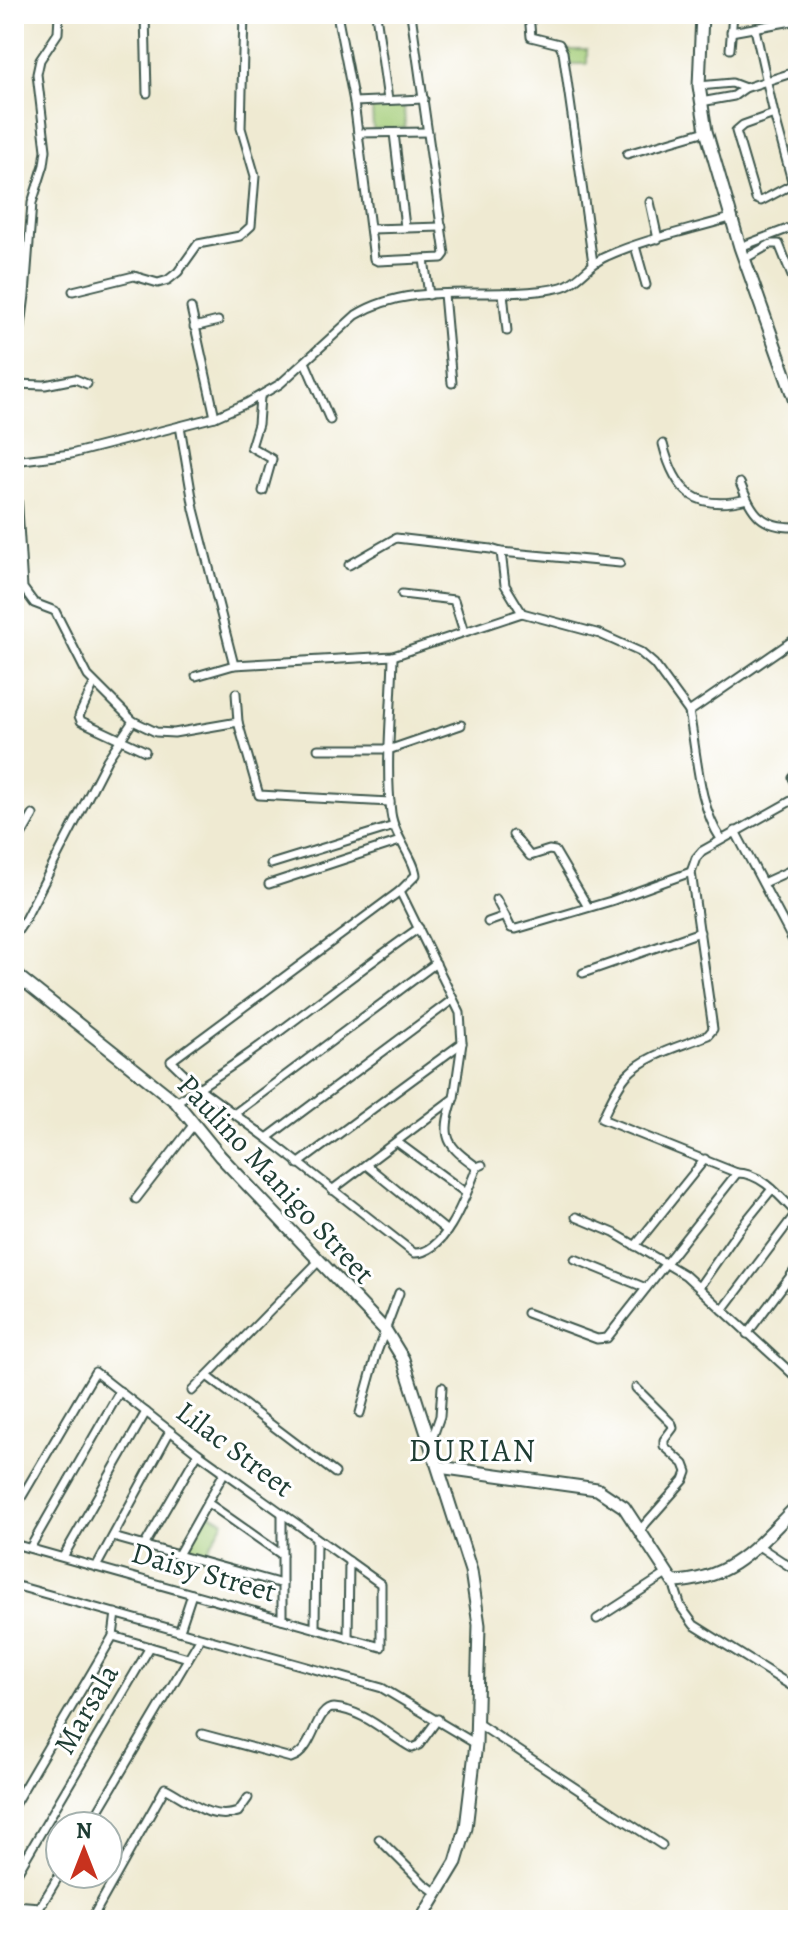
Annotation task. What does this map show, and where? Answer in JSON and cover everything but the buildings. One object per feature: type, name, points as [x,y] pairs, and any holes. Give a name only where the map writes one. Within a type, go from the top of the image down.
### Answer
[{"type":"street","points":[[59,14],[58,33],[40,60],[37,74],[46,150],[32,203],[14,383],[45,385],[75,379],[87,384]]},
{"type":"street","points":[[145,14],[147,93]]},
{"type":"street","points":[[73,291],[134,276],[158,283],[168,280],[178,272],[198,244],[240,236],[251,226],[255,176],[241,128],[244,14]]},
{"type":"street","points":[[337,14],[354,102],[375,260],[445,256],[411,14]]},
{"type":"street","points":[[376,14],[388,100]]},
{"type":"street","points":[[529,14],[531,37],[559,44],[563,52],[593,263]]},
{"type":"street","points":[[702,14],[699,86],[706,131],[730,218],[798,410]]},
{"type":"street","points":[[730,49],[733,14]]},
{"type":"street","points":[[731,32],[798,20]]},
{"type":"street","points":[[755,29],[798,203]]},
{"type":"street","points":[[701,102],[734,96],[745,88],[798,71]]},
{"type":"street","points":[[699,86],[732,83],[745,88]]},
{"type":"street","points":[[354,102],[424,99]]},
{"type":"street","points":[[774,114],[743,125],[736,131],[756,199],[761,201],[793,184]]},
{"type":"street","points":[[627,154],[706,131]]},
{"type":"street","points":[[358,133],[428,132]]},
{"type":"street","points":[[394,133],[405,227]]},
{"type":"street","points":[[650,202],[658,239]]},
{"type":"street","points":[[238,722],[174,733],[156,732],[133,721],[94,684],[73,650],[55,611],[34,603],[23,588],[14,461],[71,454],[215,417],[260,397],[280,384],[369,306],[391,299],[542,290],[568,284],[593,263],[635,246],[730,218]]},
{"type":"street","points":[[742,253],[798,225]]},
{"type":"street","points":[[371,229],[442,227]]},
{"type":"street","points":[[742,253],[779,244],[798,291]]},
{"type":"street","points":[[635,246],[646,285]]},
{"type":"street","points":[[424,259],[429,295]]},
{"type":"street","points":[[503,293],[507,331]]},
{"type":"street","points":[[444,294],[452,383]]},
{"type":"street","points":[[191,308],[215,417]]},
{"type":"street","points":[[194,327],[218,321]]},
{"type":"street","points":[[305,362],[330,420]]},
{"type":"street","points":[[260,397],[258,424],[251,447],[272,459],[263,491]]},
{"type":"street","points":[[180,426],[194,509],[234,665]]},
{"type":"street","points":[[663,444],[673,477],[684,490],[711,502],[747,499]]},
{"type":"street","points":[[740,483],[752,510],[766,523],[785,528],[798,527]]},
{"type":"street","points":[[349,565],[396,538],[620,563]]},
{"type":"street","points":[[501,552],[505,585],[522,613]]},
{"type":"street","points":[[402,594],[454,600],[464,632]]},
{"type":"street","points":[[196,676],[234,665],[393,656],[522,613],[600,634],[640,652],[654,664],[689,712],[706,806],[712,827],[721,839]]},
{"type":"street","points":[[689,712],[798,637]]},
{"type":"street","points":[[393,656],[390,802],[394,826],[417,871],[414,878],[173,1059],[174,1066],[199,1088],[414,1253],[427,1250],[447,1231],[460,1211],[479,1166],[452,1149],[448,1142],[449,1117],[462,1043],[460,1013],[400,891]]},
{"type":"street","points":[[94,684],[79,716],[81,721],[145,751]]},
{"type":"street","points":[[236,693],[238,722],[259,795],[390,802]]},
{"type":"street","points":[[14,936],[119,740],[133,721]]},
{"type":"street","points":[[318,749],[391,749],[461,725]]},
{"type":"street","points":[[798,772],[793,778],[798,787]]},
{"type":"street","points":[[723,1310],[797,1214],[756,1176],[737,1173],[602,1119],[620,1084],[635,1068],[712,1032],[713,1021],[691,872],[702,851],[798,797]]},
{"type":"street","points":[[14,848],[33,815]]},
{"type":"street","points":[[271,864],[394,826]]},
{"type":"street","points":[[735,831],[798,950]]},
{"type":"street","points":[[513,835],[530,856],[555,851],[588,907]]},
{"type":"street","points":[[269,884],[400,841]]},
{"type":"street","points":[[763,883],[798,867]]},
{"type":"street","points":[[496,899],[512,929],[516,929],[611,901],[691,872]]},
{"type":"street","points":[[488,922],[505,916]]},
{"type":"street","points":[[176,1102],[419,928]]},
{"type":"street","points":[[583,973],[700,932]]},
{"type":"street","points":[[234,1114],[436,963]]},
{"type":"street","name":"Paulino Manigo Street","points":[[14,973],[176,1102],[220,1156],[386,1331],[403,1359],[475,1587],[479,1625],[476,1744],[466,1828],[456,1862],[421,1920]]},
{"type":"street","points":[[267,1138],[452,1000]]},
{"type":"street","points":[[298,1164],[462,1043]]},
{"type":"street","points":[[332,1190],[454,1098]]},
{"type":"street","points":[[136,1199],[194,1124]]},
{"type":"street","points":[[397,1142],[466,1193]]},
{"type":"street","points":[[635,1246],[705,1159]]},
{"type":"street","points":[[366,1165],[447,1231]]},
{"type":"street","points":[[527,1313],[603,1339],[610,1335],[737,1173]]},
{"type":"street","points":[[699,1287],[772,1189]]},
{"type":"street","points":[[576,1217],[614,1233],[699,1287],[798,1379]]},
{"type":"street","points":[[575,1259],[646,1288]]},
{"type":"street","points":[[192,1391],[319,1261]]},
{"type":"street","points":[[747,1334],[798,1266]]},
{"type":"street","points":[[360,1413],[377,1352],[399,1293]]},
{"type":"street","name":"Lilac Street","points":[[14,1510],[95,1372],[224,1473],[381,1584],[381,1647]]},
{"type":"street","points":[[207,1376],[335,1473]]},
{"type":"street","points":[[431,1442],[440,1416],[442,1387]]},
{"type":"street","points":[[636,1388],[672,1424],[664,1446],[684,1464],[687,1472],[684,1480],[640,1530]]},
{"type":"street","points":[[30,1548],[120,1391]]},
{"type":"street","points":[[63,1557],[146,1412]]},
{"type":"street","points":[[96,1567],[170,1431]]},
{"type":"street","points":[[144,1546],[198,1453]]},
{"type":"street","points":[[439,1467],[597,1489],[624,1507],[671,1578],[681,1607],[694,1625],[798,1690]]},
{"type":"street","points":[[178,1555],[224,1473]]},
{"type":"street","points":[[208,1503],[282,1555]]},
{"type":"street","points":[[597,1619],[671,1578],[692,1581],[720,1574],[757,1545],[798,1505]]},
{"type":"street","points":[[282,1515],[282,1619]]},
{"type":"street","points":[[113,1537],[282,1584]]},
{"type":"street","points":[[315,1628],[316,1538]]},
{"type":"street","name":"Daisy Street","points":[[14,1544],[381,1647]]},
{"type":"street","points":[[757,1545],[798,1572]]},
{"type":"street","points":[[348,1638],[349,1561]]},
{"type":"street","points":[[14,1585],[382,1688],[476,1744]]},
{"type":"street","points":[[180,1630],[192,1594]]},
{"type":"street","points":[[14,1805],[113,1636],[116,1613]]},
{"type":"street","points":[[113,1636],[188,1658]]},
{"type":"street","points":[[98,1810],[198,1642]]},
{"type":"street","name":"Marsala","points":[[14,1878],[150,1647]]},
{"type":"street","points":[[202,1734],[291,1758],[298,1756],[322,1713],[329,1709],[344,1710],[366,1719],[412,1748],[419,1745],[438,1719]]},
{"type":"street","points":[[477,1723],[662,1845]]},
{"type":"street","points":[[91,1920],[165,1788],[205,1812],[222,1816],[238,1812],[248,1798]]},
{"type":"street","points":[[379,1839],[438,1894]]},
{"type":"street","points":[[14,1905],[40,1907],[50,1890]]},
{"type":"green space","points":[[568,50],[587,50],[587,64],[568,64]]},
{"type":"green space","points":[[404,105],[405,128],[373,129],[372,106]]},
{"type":"green space","points":[[207,1512],[224,1521],[203,1558],[187,1549]]},
{"type":"district","name":"DURIAN","points":[[473,1450]]}]
